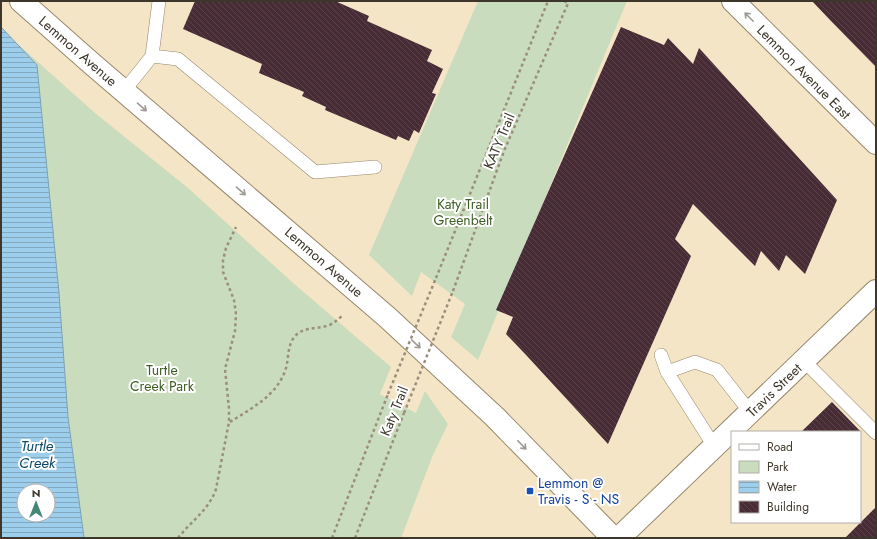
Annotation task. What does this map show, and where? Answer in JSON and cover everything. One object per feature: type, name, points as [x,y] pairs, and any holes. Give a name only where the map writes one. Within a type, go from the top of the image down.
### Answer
[{"type":"main road","name":"Lemmon Avenue","points":[[21,1],[91,64],[388,317],[495,417],[613,538]]},
{"type":"main road","name":"Lemmon Avenue East","points":[[732,1],[876,143]]},
{"type":"main road","name":"Travis Street","points":[[619,538],[876,291]]},
{"type":"lane","points":[[124,91],[152,56],[158,1]]},
{"type":"lane","points":[[152,56],[178,59],[315,172],[375,167]]},
{"type":"lane","points":[[661,355],[667,372],[714,446]]},
{"type":"lane","points":[[804,361],[876,433]]},
{"type":"lane","points":[[667,372],[695,362],[717,370],[750,412]]},
{"type":"path","points":[[332,538],[388,394],[548,1]]},
{"type":"path","points":[[564,1],[569,2]]},
{"type":"path","name":"KATY Trail","points":[[453,291],[504,151],[569,2]]},
{"type":"path","points":[[178,538],[185,528],[206,509],[213,499],[229,422],[225,369],[235,331],[236,314],[234,300],[223,272],[222,260],[236,227]]},
{"type":"path","name":"Katy Trail","points":[[355,538],[453,291]]},
{"type":"path","points":[[229,422],[263,401],[277,386],[286,368],[289,348],[296,335],[310,328],[326,326],[335,322],[342,316]]},
{"type":"green space","name":"Katy Trail Greenbelt","points":[[478,1],[627,1],[478,360],[451,337],[465,304],[421,272],[412,296],[369,255]]},
{"type":"green space","name":"Turtle Creek Park","points":[[1,29],[95,113],[188,188],[292,282],[391,367],[380,394],[416,413],[425,391],[448,424],[433,455],[401,538],[1,538]]},
{"type":"water","name":"Turtle Creek","points":[[1,27],[37,65],[59,293],[68,417],[84,538],[1,538]]},
{"type":"building","points":[[195,1],[335,1],[369,16],[367,21],[432,50],[427,61],[443,69],[432,93],[436,94],[419,133],[414,130],[409,141],[398,136],[396,140],[325,110],[326,107],[302,96],[304,92],[259,73],[262,64],[183,29]]},
{"type":"building","points":[[812,1],[876,1],[876,67],[830,20]]},
{"type":"building","points":[[621,27],[664,45],[668,38],[693,64],[699,48],[837,200],[805,274],[786,255],[779,271],[761,251],[755,266],[693,204],[675,239],[691,256],[608,444],[506,334],[513,317],[496,310]]},
{"type":"building","points":[[832,402],[860,431],[802,431]]},
{"type":"building","points":[[876,507],[876,538],[845,538],[861,523]]},
{"type":"place","name":"Lemmon @ Travis - S - NS","points":[[530,491]]}]
